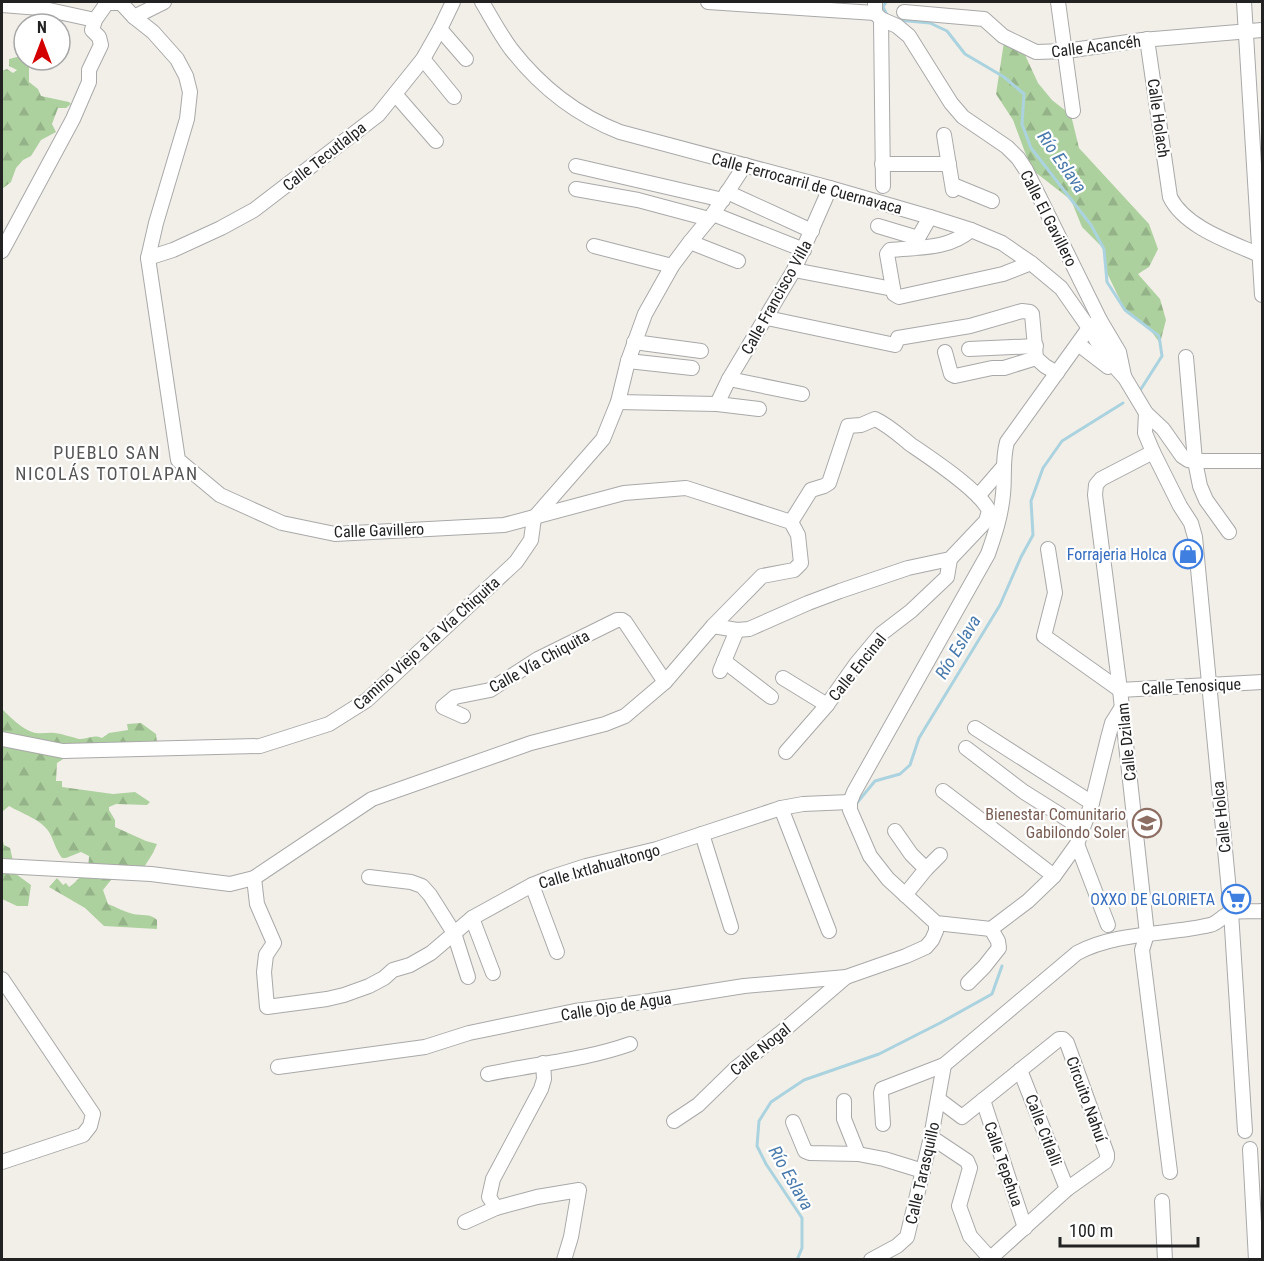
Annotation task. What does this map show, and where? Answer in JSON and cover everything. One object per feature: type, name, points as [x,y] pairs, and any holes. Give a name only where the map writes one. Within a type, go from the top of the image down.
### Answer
[{"type":"street","points":[[2,251],[73,119],[90,82],[89,70],[101,45],[99,37],[92,30],[94,20],[114,2]]},
{"type":"street","name":"Calle Gavillero","points":[[114,2],[153,32],[177,59],[186,76],[190,92],[187,119],[148,258],[178,460],[220,495],[282,523],[336,534],[504,525],[624,493],[686,488],[791,522]]},
{"type":"street","points":[[134,17],[164,2]]},
{"type":"street","name":"Calle Tecutlalpa","points":[[148,258],[173,250],[254,210],[378,115],[423,58],[453,2]]},
{"type":"street","name":"Calle Ferrocarril de Cuernavaca","points":[[482,2],[509,47],[524,65],[555,94],[584,116],[620,132],[830,188],[971,230],[1002,243],[1031,263],[1061,288],[1095,324]]},
{"type":"street","points":[[708,2],[877,12],[883,186]]},
{"type":"street","points":[[1058,2],[1073,111]]},
{"type":"street","points":[[1244,2],[1263,295]]},
{"type":"street","points":[[2,5],[40,8],[94,20]]},
{"type":"street","name":"Calle El Gavillero","points":[[877,12],[909,36],[951,103],[963,117],[1007,147],[1018,158],[1026,170],[1095,324],[1119,352],[1125,378]]},
{"type":"street","name":"Calle Acancéh","points":[[904,12],[984,19],[1003,36],[1036,52],[1066,51],[1147,39],[1263,30]]},
{"type":"street","points":[[440,29],[466,59]]},
{"type":"street","name":"Calle Holach","points":[[1147,39],[1170,197],[1175,207],[1188,220],[1204,230],[1261,256]]},
{"type":"street","points":[[423,58],[454,97]]},
{"type":"street","points":[[395,94],[436,141]]},
{"type":"street","points":[[944,135],[953,188],[992,201]]},
{"type":"street","points":[[882,164],[949,164]]},
{"type":"street","points":[[534,518],[603,439],[618,402],[628,361],[645,314],[672,266],[711,217],[746,165]]},
{"type":"street","points":[[576,166],[725,196],[812,231]]},
{"type":"street","name":"Calle Francisco Villa","points":[[717,404],[729,379],[794,270],[830,188]]},
{"type":"street","points":[[576,189],[638,200],[711,217],[804,250]]},
{"type":"street","points":[[878,226],[918,238],[930,217]]},
{"type":"street","points":[[893,292],[887,254],[891,249],[947,244],[961,239],[971,230]]},
{"type":"street","points":[[690,242],[738,261]]},
{"type":"street","points":[[594,246],[672,266]]},
{"type":"street","points":[[794,270],[893,292],[899,297],[1003,274],[1031,263]]},
{"type":"street","points":[[767,318],[895,345],[898,338],[970,326],[1021,305],[1032,314],[1036,352],[1050,370],[1057,373]]},
{"type":"street","points":[[1095,324],[1007,442],[1001,513],[988,554],[854,792],[850,810],[870,856],[888,879],[936,923],[991,929],[1028,901],[1054,876],[1077,844],[1092,803],[1112,723],[1122,707]]},
{"type":"street","points":[[634,342],[701,351]]},
{"type":"street","points":[[1078,344],[1125,378],[1146,413],[1163,429],[1182,456],[1188,460],[1263,461]]},
{"type":"street","points":[[969,349],[1036,352]]},
{"type":"street","points":[[945,352],[951,374],[956,376],[992,368],[1004,368],[1036,352]]},
{"type":"street","points":[[1186,357],[1195,461],[1200,486],[1206,500],[1229,532]]},
{"type":"street","points":[[628,361],[692,368]]},
{"type":"street","points":[[729,379],[802,394]]},
{"type":"street","points":[[618,402],[717,404],[759,409]]},
{"type":"street","points":[[1146,413],[1145,433],[1153,452]]},
{"type":"street","points":[[2,866],[151,874],[230,884],[254,878],[372,800],[531,743],[605,724],[625,716],[665,682],[713,626],[762,576],[794,570],[801,563],[798,535],[791,522],[811,490],[829,483],[848,426],[861,425],[875,419],[939,464],[978,496],[989,511],[988,516],[950,559],[909,568],[840,591],[749,629],[737,630],[713,626]]},
{"type":"street","name":"Calle Holca","points":[[1153,452],[1191,523],[1195,537],[1231,912],[1245,1131]]},
{"type":"street","name":"Calle Dzilam","points":[[1153,452],[1101,478],[1096,485],[1095,495],[1122,707],[1147,934],[1142,950],[1170,1172]]},
{"type":"street","points":[[978,496],[1004,466]]},
{"type":"street","name":"Camino Viejo a la Vía Chiquita","points":[[2,739],[63,751],[260,746],[329,724],[367,700],[516,562],[531,540],[534,518]]},
{"type":"street","points":[[1048,549],[1054,593],[1044,636],[1120,690]]},
{"type":"street","name":"Calle Encinal","points":[[786,752],[881,634],[911,611],[947,577],[950,559]]},
{"type":"street","name":"Calle Vía Chiquita","points":[[463,716],[443,708],[455,697],[490,690],[538,659],[617,620],[625,622],[665,682]]},
{"type":"street","points":[[737,630],[722,666],[771,697]]},
{"type":"street","points":[[783,678],[826,705]]},
{"type":"street","name":"Calle Tenosique","points":[[1120,690],[1263,681]]},
{"type":"street","points":[[975,728],[1092,803]]},
{"type":"street","points":[[966,748],[1024,792],[1083,829]]},
{"type":"street","points":[[943,791],[1054,876]]},
{"type":"street","name":"Calle Ixtlahualtongo","points":[[254,878],[257,904],[274,943],[266,955],[264,972],[267,1007],[327,999],[369,986],[393,970],[410,965],[431,953],[472,918],[532,885],[569,872],[657,849],[781,808],[803,804],[850,802]]},
{"type":"street","points":[[781,808],[829,932]]},
{"type":"street","points":[[895,831],[911,854],[926,869]]},
{"type":"street","points":[[702,834],[731,927]]},
{"type":"street","points":[[1077,844],[1108,925]]},
{"type":"street","points":[[905,895],[940,855]]},
{"type":"street","points":[[369,877],[411,882],[422,886],[454,933],[468,977]]},
{"type":"street","points":[[532,885],[557,952]]},
{"type":"street","points":[[883,1124],[882,1089],[944,1065],[1077,953],[1097,945],[1147,934],[1213,925],[1231,912],[1263,911]]},
{"type":"street","points":[[472,918],[493,973]]},
{"type":"street","name":"Calle Ojo de Agua","points":[[278,1067],[425,1047],[469,1034],[575,1011],[744,986],[846,977],[926,947],[936,931],[936,923]]},
{"type":"street","points":[[968,983],[999,948],[991,929]]},
{"type":"street","name":"Calle Nogal","points":[[674,1122],[698,1105],[736,1068],[846,977]]},
{"type":"street","points":[[2,979],[93,1114],[90,1126],[83,1135],[2,1162]]},
{"type":"street","name":"Circuito Nahuí","points":[[931,1137],[967,1161],[970,1168],[959,1206],[970,1236],[988,1256],[993,1256],[1067,1190],[1105,1162],[1107,1158],[1098,1126],[1067,1043],[1063,1039],[1059,1039],[962,1117],[938,1099]]},
{"type":"street","points":[[488,1074],[564,1061],[630,1044]]},
{"type":"street","points":[[496,1208],[489,1197],[493,1179],[541,1089],[543,1063]]},
{"type":"street","name":"Calle Tarasquillo","points":[[870,1260],[897,1246],[908,1237],[931,1137],[944,1065]]},
{"type":"street","name":"Calle Citlalli","points":[[1020,1070],[1067,1190]]},
{"type":"street","name":"Calle Tepehua","points":[[983,1100],[1025,1228]]},
{"type":"street","points":[[844,1101],[844,1119],[858,1154]]},
{"type":"street","points":[[793,1122],[805,1151],[810,1153],[858,1154],[923,1171]]},
{"type":"street","points":[[1250,1149],[1256,1260]]},
{"type":"street","points":[[465,1222],[496,1208],[537,1197],[579,1190],[571,1237],[564,1260]]},
{"type":"street","points":[[1162,1201],[1165,1260]]},
{"type":"green space","points":[[1004,42],[1024,49],[1038,83],[1052,100],[1071,115],[1079,148],[1149,224],[1158,249],[1149,267],[1138,274],[1160,299],[1166,320],[1160,343],[1148,327],[1125,310],[1106,271],[1104,249],[1082,227],[1071,200],[1035,172],[1026,155],[1013,120],[996,94]]},
{"type":"green space","points":[[12,58],[12,68],[9,66],[9,59]]},
{"type":"green space","points":[[7,69],[13,73],[29,72],[29,82],[38,89],[41,96],[71,104],[66,108],[58,108],[52,124],[56,132],[41,140],[31,156],[23,160],[16,168],[11,182],[2,189],[2,71]]},
{"type":"green space","points":[[2,709],[22,727],[36,733],[55,733],[79,739],[102,738],[109,733],[128,730],[127,724],[141,723],[156,734],[157,742],[152,746],[88,743],[57,763],[56,781],[62,781],[62,787],[113,794],[135,792],[150,802],[147,805],[116,804],[109,807],[115,820],[115,827],[157,844],[141,872],[115,875],[103,890],[108,904],[133,914],[152,916],[157,920],[157,929],[104,926],[85,908],[49,887],[57,878],[63,885],[66,883],[69,887],[72,885],[88,872],[89,856],[81,852],[62,858],[49,832],[41,824],[9,806],[2,812]]},
{"type":"green space","points":[[2,837],[4,845],[10,848],[16,874],[31,885],[28,906],[17,906],[2,899]]},
{"type":"waterway","name":"Río Eslava","points":[[886,2],[883,7],[887,15]]},
{"type":"waterway","name":"Río Eslava","points":[[897,20],[930,23],[947,31],[965,54],[1004,77],[1024,94],[1022,124],[1031,148],[1091,225],[1104,249],[1107,282],[1125,310],[1159,336],[1162,356],[1141,389]]},
{"type":"waterway","name":"Río Eslava","points":[[856,804],[875,781],[900,774],[910,765],[919,738],[1000,605],[1033,535],[1031,501],[1043,468],[1062,441],[1123,403]]},
{"type":"waterway","name":"Río Eslava","points":[[797,1260],[802,1248],[802,1218],[766,1164],[757,1146],[759,1121],[771,1102],[804,1080],[879,1054],[992,994],[1002,966]]},
{"type":"place","name":"Forrajeria Holca","points":[[1188,554]]},
{"type":"place","name":"Bienestar Comunitario Gabilondo Soler","points":[[1147,823]]},
{"type":"place","name":"OXXO DE GLORIETA","points":[[1236,899]]},
{"type":"district","name":"PUEBLO SAN NICOLÁS TOTOLAPAN","points":[[107,463]]}]
